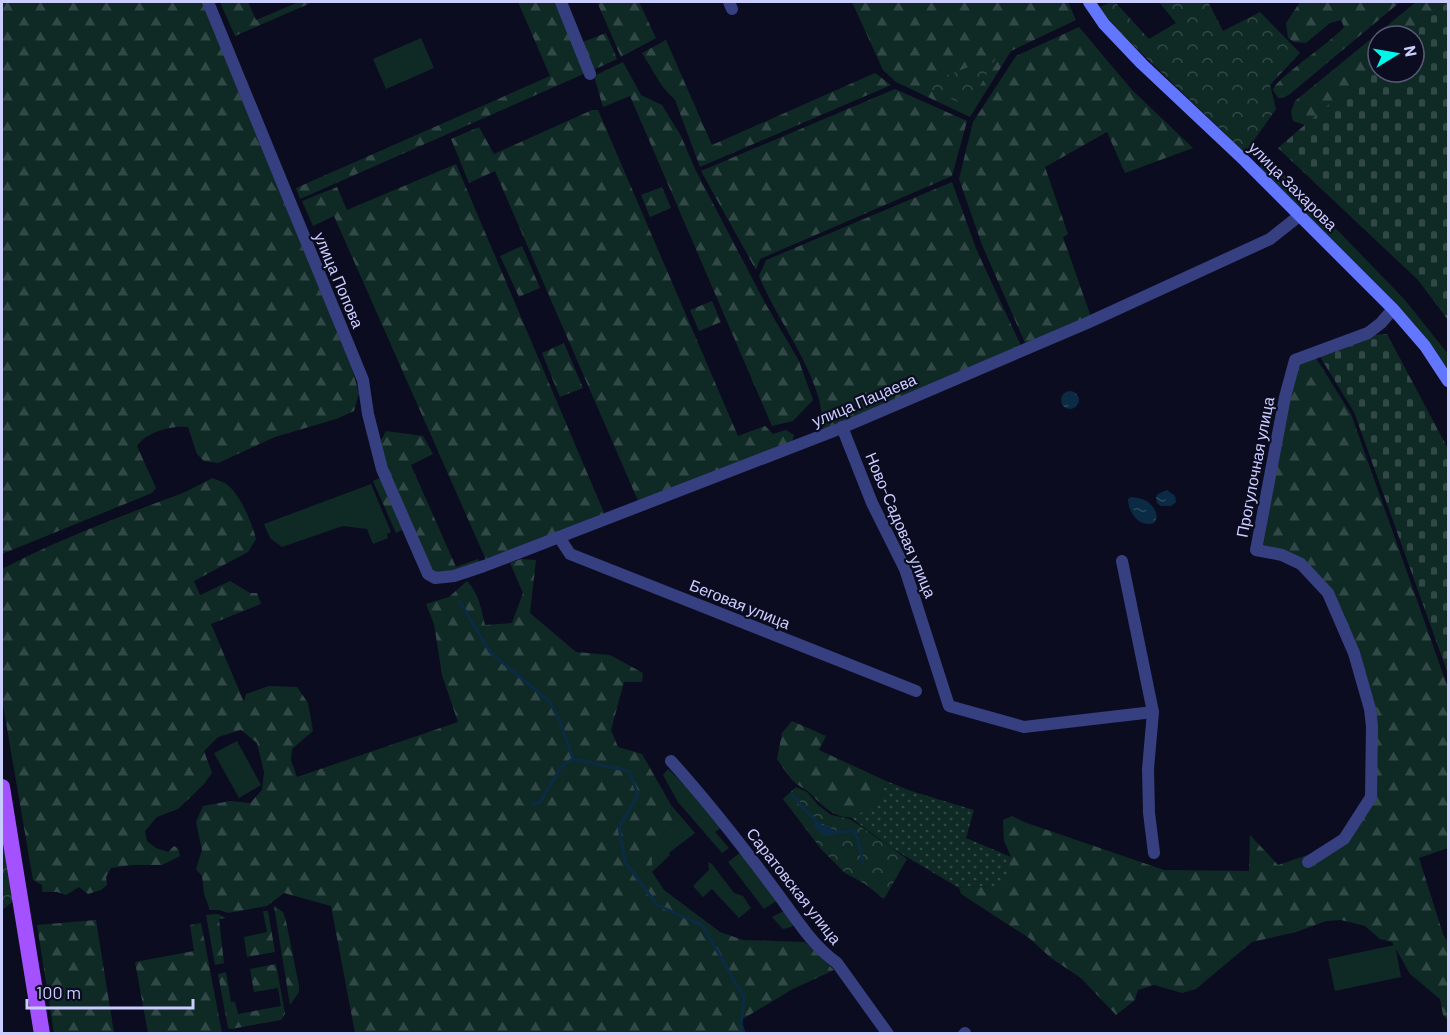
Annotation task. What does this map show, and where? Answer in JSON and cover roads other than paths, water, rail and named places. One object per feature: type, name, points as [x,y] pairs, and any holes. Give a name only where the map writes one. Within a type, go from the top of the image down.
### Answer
[{"type":"main road","name":"улица Захарова","points":[[1089,2],[1104,24],[1393,309],[1425,346],[1449,381]]},
{"type":"main road","points":[[2,787],[42,1034]]},
{"type":"street","name":"улица Попова","points":[[208,2],[359,371],[381,469],[428,574]]},
{"type":"street","points":[[561,2],[590,74]]},
{"type":"street","name":"улица Пацаева","points":[[428,574],[435,579],[454,576],[842,427],[1087,323],[1270,239],[1299,216]]},
{"type":"street","name":"Прогулочная улица","points":[[1308,861],[1344,839],[1371,797],[1372,726],[1364,684],[1354,653],[1328,593],[1301,564],[1282,555],[1256,550],[1285,397],[1295,360],[1368,333],[1393,309]]},
{"type":"street","name":"Ново-Садовая улица","points":[[842,427],[872,503],[905,568],[949,706],[1024,728],[1153,711]]},
{"type":"street","name":"Беговая улица","points":[[559,537],[570,554],[916,691]]},
{"type":"street","points":[[1122,561],[1153,711],[1148,769],[1149,813],[1154,853]]},
{"type":"street","name":"Саратовская улица","points":[[671,762],[702,795],[807,932],[826,955],[837,963],[888,1034]]},
{"type":"water","points":[[1070,391],[1076,394],[1079,400],[1076,406],[1070,409],[1064,406],[1061,400],[1064,394]]},
{"type":"water","points":[[1167,490],[1175,496],[1176,502],[1171,506],[1161,506],[1157,503],[1156,497]]},
{"type":"water","points":[[1131,497],[1145,500],[1151,505],[1157,517],[1154,523],[1144,523],[1135,518],[1128,499]]},
{"type":"water","points":[[815,820],[830,827],[836,833],[829,836],[824,835],[814,825]]},
{"type":"waterway","points":[[460,602],[490,652],[549,701],[560,721],[573,759]]},
{"type":"waterway","points":[[532,804],[540,802],[561,767],[573,759],[629,771],[638,795],[619,827],[625,862],[657,905],[702,925],[744,998],[740,1034]]},
{"type":"waterway","points":[[791,794],[816,821]]},
{"type":"waterway","points":[[834,832],[853,831],[857,836],[863,862]]}]
